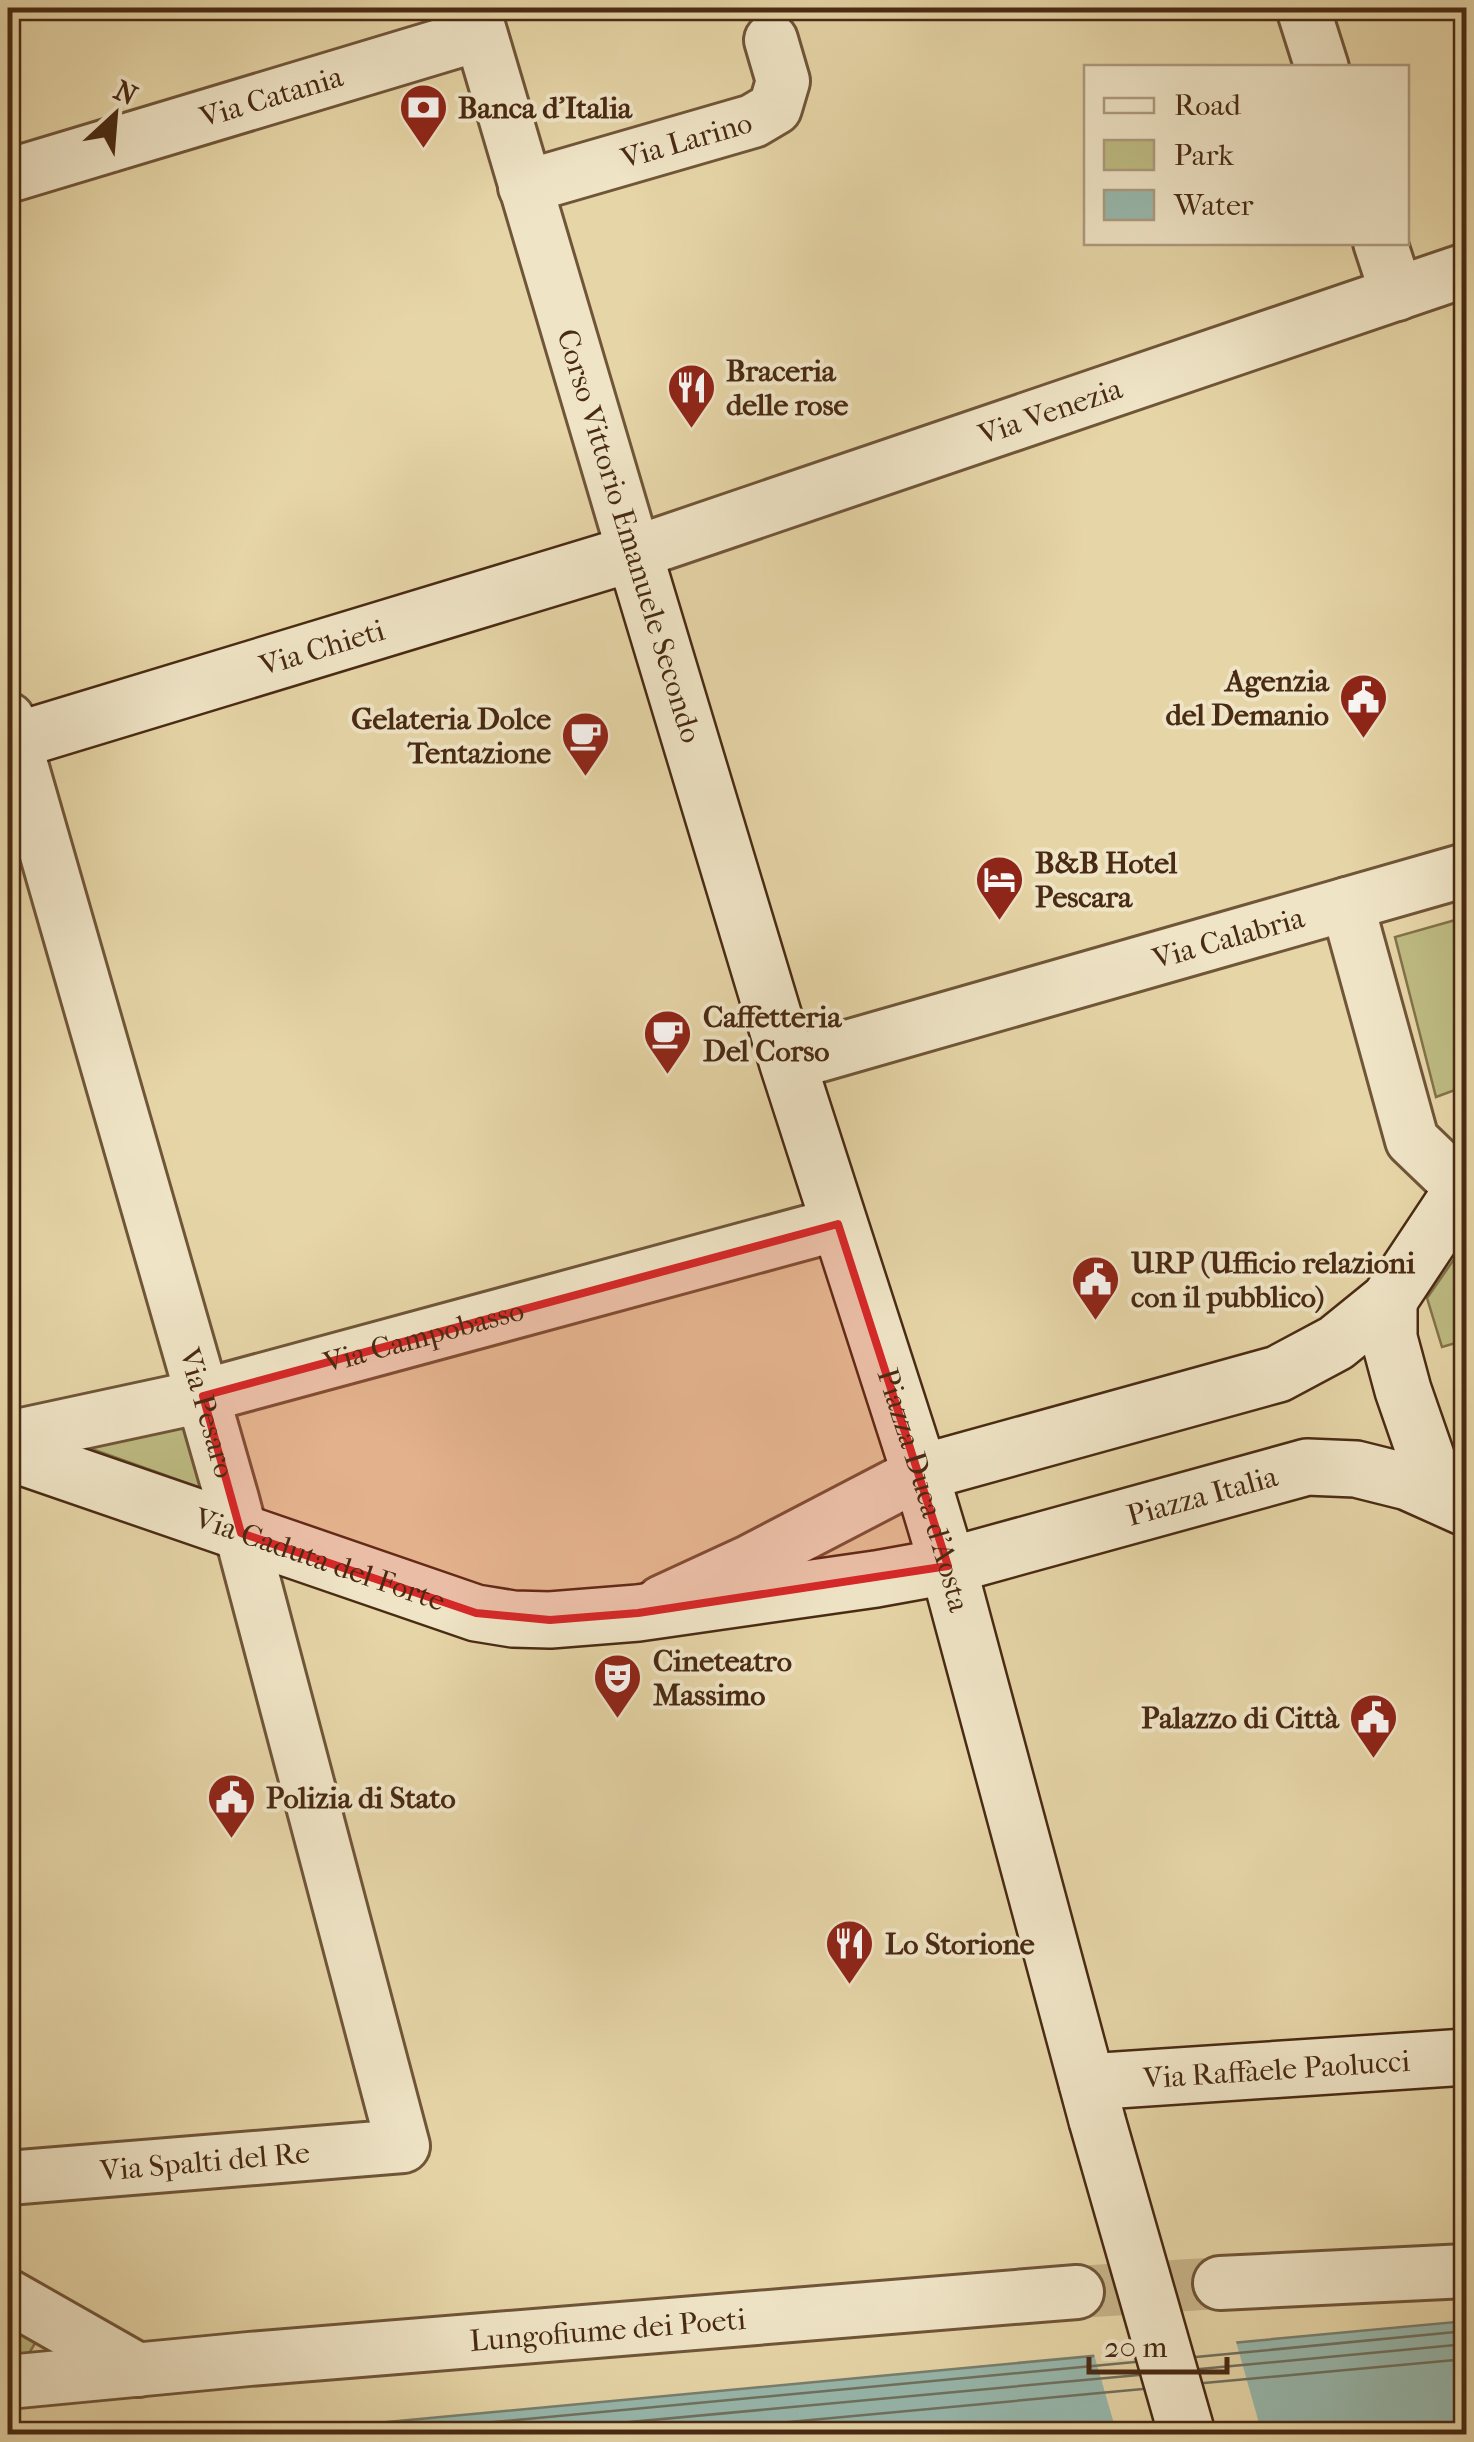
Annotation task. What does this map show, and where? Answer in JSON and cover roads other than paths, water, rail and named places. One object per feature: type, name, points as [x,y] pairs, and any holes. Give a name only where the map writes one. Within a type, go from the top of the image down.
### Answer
[{"type":"main road","name":"Via Chieti","points":[[10,734],[634,552]]},
{"type":"main road","name":"Corso Vittorio Emanuele Secondo","points":[[634,552],[788,1064]]},
{"type":"main road","name":"Piazza Duca d'Aosta","points":[[788,1064],[948,1566],[1092,2101],[1187,2434]]},
{"type":"main road","points":[[920,1473],[1278,1374],[1336,1343],[1388,1300],[1465,1186]]},
{"type":"main road","name":"Piazza Italia","points":[[1388,1300],[1389,1338],[1428,1462],[1460,1505]]},
{"type":"main road","name":"Via Caduta del Forte","points":[[8,1452],[476,1613],[513,1619],[638,1613],[948,1566]]},
{"type":"main road","name":"Piazza Italia","points":[[948,1566],[1306,1467],[1356,1469],[1408,1482],[1460,1505]]},
{"type":"main road","name":"Via Raffaele Paolucci","points":[[1092,2101],[1466,2057]]},
{"type":"street","points":[[1302,8],[1321,65]]},
{"type":"street","name":"Via Catania","points":[[8,176],[476,21]]},
{"type":"street","name":"Corso Vittorio Emanuele Secondo","points":[[476,21],[634,552]]},
{"type":"street","name":"Via Larino","points":[[525,188],[753,122],[775,108],[783,81],[771,40]]},
{"type":"street","points":[[1381,245],[1397,294]]},
{"type":"street","name":"Via Venezia","points":[[634,552],[1466,270]]},
{"type":"street","name":"Via Pesaro","points":[[10,734],[203,1396],[403,2146]]},
{"type":"street","name":"Via Calabria","points":[[788,1064],[1466,870]]},
{"type":"street","points":[[1346,904],[1412,1140],[1465,1186]]},
{"type":"street","name":"Via Campobasso","points":[[8,1438],[203,1396],[838,1224]]},
{"type":"street","name":"Via Caduta del Forte","points":[[638,1613],[751,1561],[920,1473]]},
{"type":"street","name":"Via Spalti del Re","points":[[8,2178],[403,2146]]},
{"type":"street","points":[[1220,2283],[1466,2271]]},
{"type":"street","name":"Lungofiume dei Poeti","points":[[8,2382],[1077,2292]]},
{"type":"street","points":[[8,2296],[138,2370]]},
{"type":"water","points":[[1466,2321],[1466,2434],[259,2434]]},
{"type":"tunnel","points":[[1077,2292],[1220,2283]]},
{"type":"place","name":"Banca d'Italia","points":[[423,150]]},
{"type":"place","name":"Braceria delle rose","points":[[691,430]]},
{"type":"place","name":"Agenzia del Demanio","points":[[1364,740]]},
{"type":"place","name":"Gelateria Dolce Tentazione","points":[[586,778]]},
{"type":"place","name":"B&B Hotel Pescara","points":[[1000,922]]},
{"type":"place","name":"Caffetteria Del Corso","points":[[668,1076]]},
{"type":"place","name":"URP (Ufficio relazioni con il pubblico)","points":[[1096,1322]]},
{"type":"place","name":"Cineteatro Massimo","points":[[618,1720]]},
{"type":"place","name":"Palazzo di Città","points":[[1374,1760]]},
{"type":"place","name":"Polizia di Stato","points":[[231,1840]]},
{"type":"place","name":"Lo Storione","points":[[850,1986]]}]
